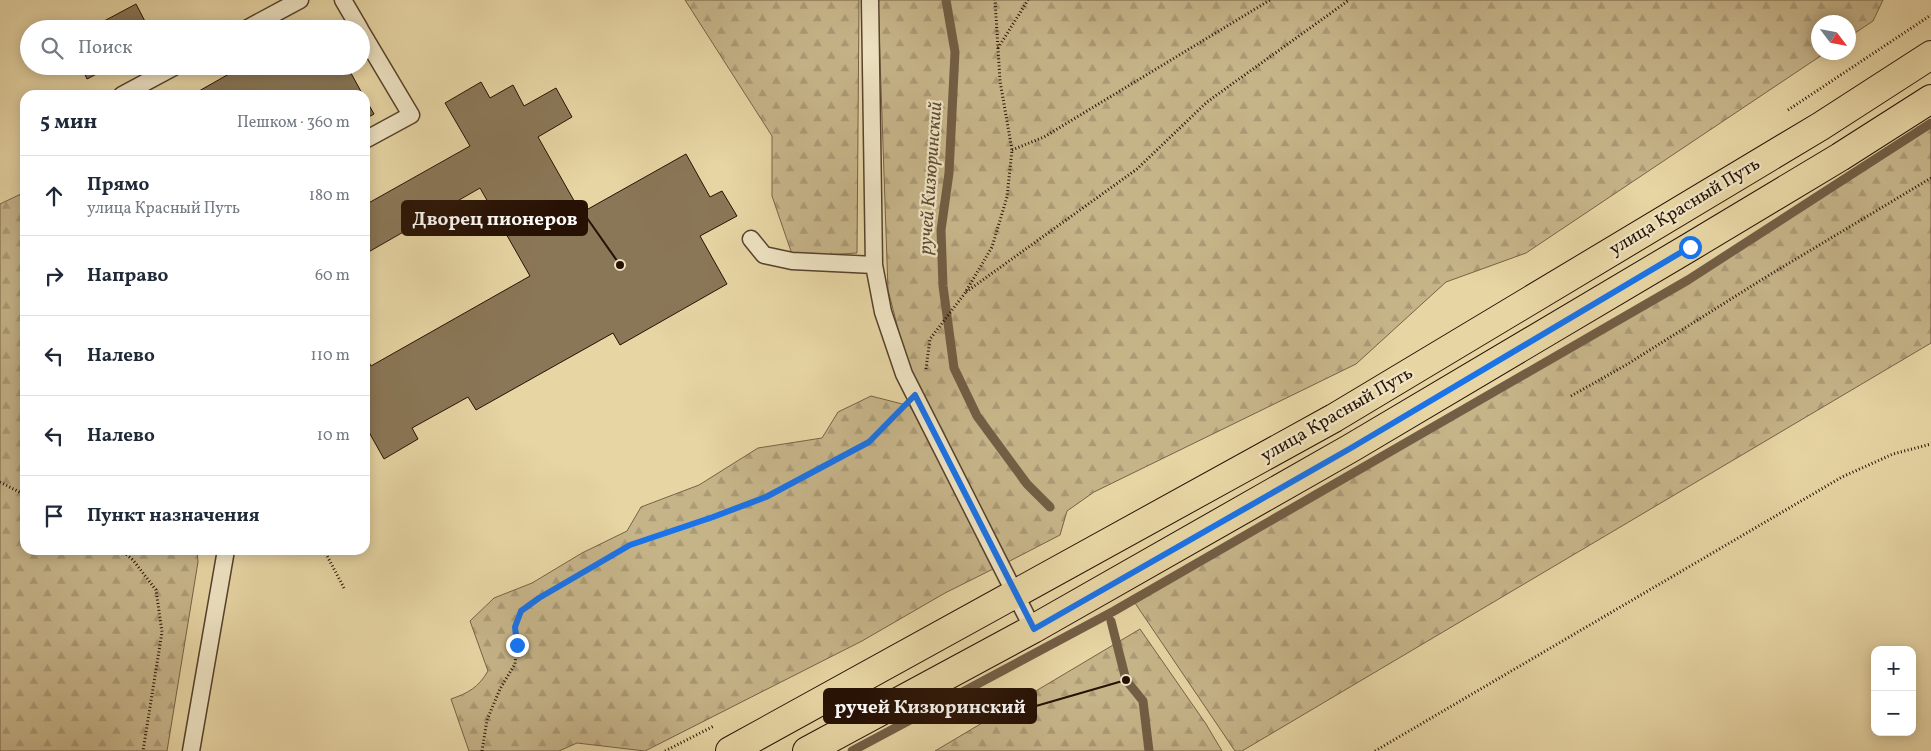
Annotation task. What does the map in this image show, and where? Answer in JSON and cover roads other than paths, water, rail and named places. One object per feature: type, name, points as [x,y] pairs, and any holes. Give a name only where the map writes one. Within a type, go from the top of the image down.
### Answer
[{"type":"main road","name":"улица Красный Путь","points":[[730,751],[1334,418],[1812,131],[1931,56]]},
{"type":"main road","name":"улица Красный Путь","points":[[807,751],[1034,629],[1393,422],[1840,157],[1931,99]]},
{"type":"lane","points":[[263,20],[300,0]]},
{"type":"lane","points":[[343,0],[354,20]]},
{"type":"lane","points":[[870,0],[874,265],[883,312],[904,374],[1034,629]]},
{"type":"lane","points":[[370,47],[411,115],[370,137]]},
{"type":"lane","points":[[131,90],[159,75]]},
{"type":"lane","points":[[752,239],[764,255],[792,262],[874,265]]},
{"type":"lane","points":[[191,751],[225,555]]},
{"type":"waterway","name":"ручей Кизюринский","points":[[946,0],[955,52],[949,173],[941,230],[943,286],[954,368],[977,416],[1027,484],[1050,507]]},
{"type":"waterway","points":[[852,751],[1114,611],[1688,280],[1931,123]]},
{"type":"waterway","name":"ручей Кизюринский","points":[[1111,621],[1126,680],[1143,701],[1149,751]]},
{"type":"place","name":"Дворец пионеров","points":[[620,265]]},
{"type":"place","name":"ручей Кизюринский","points":[[1126,680]]}]
